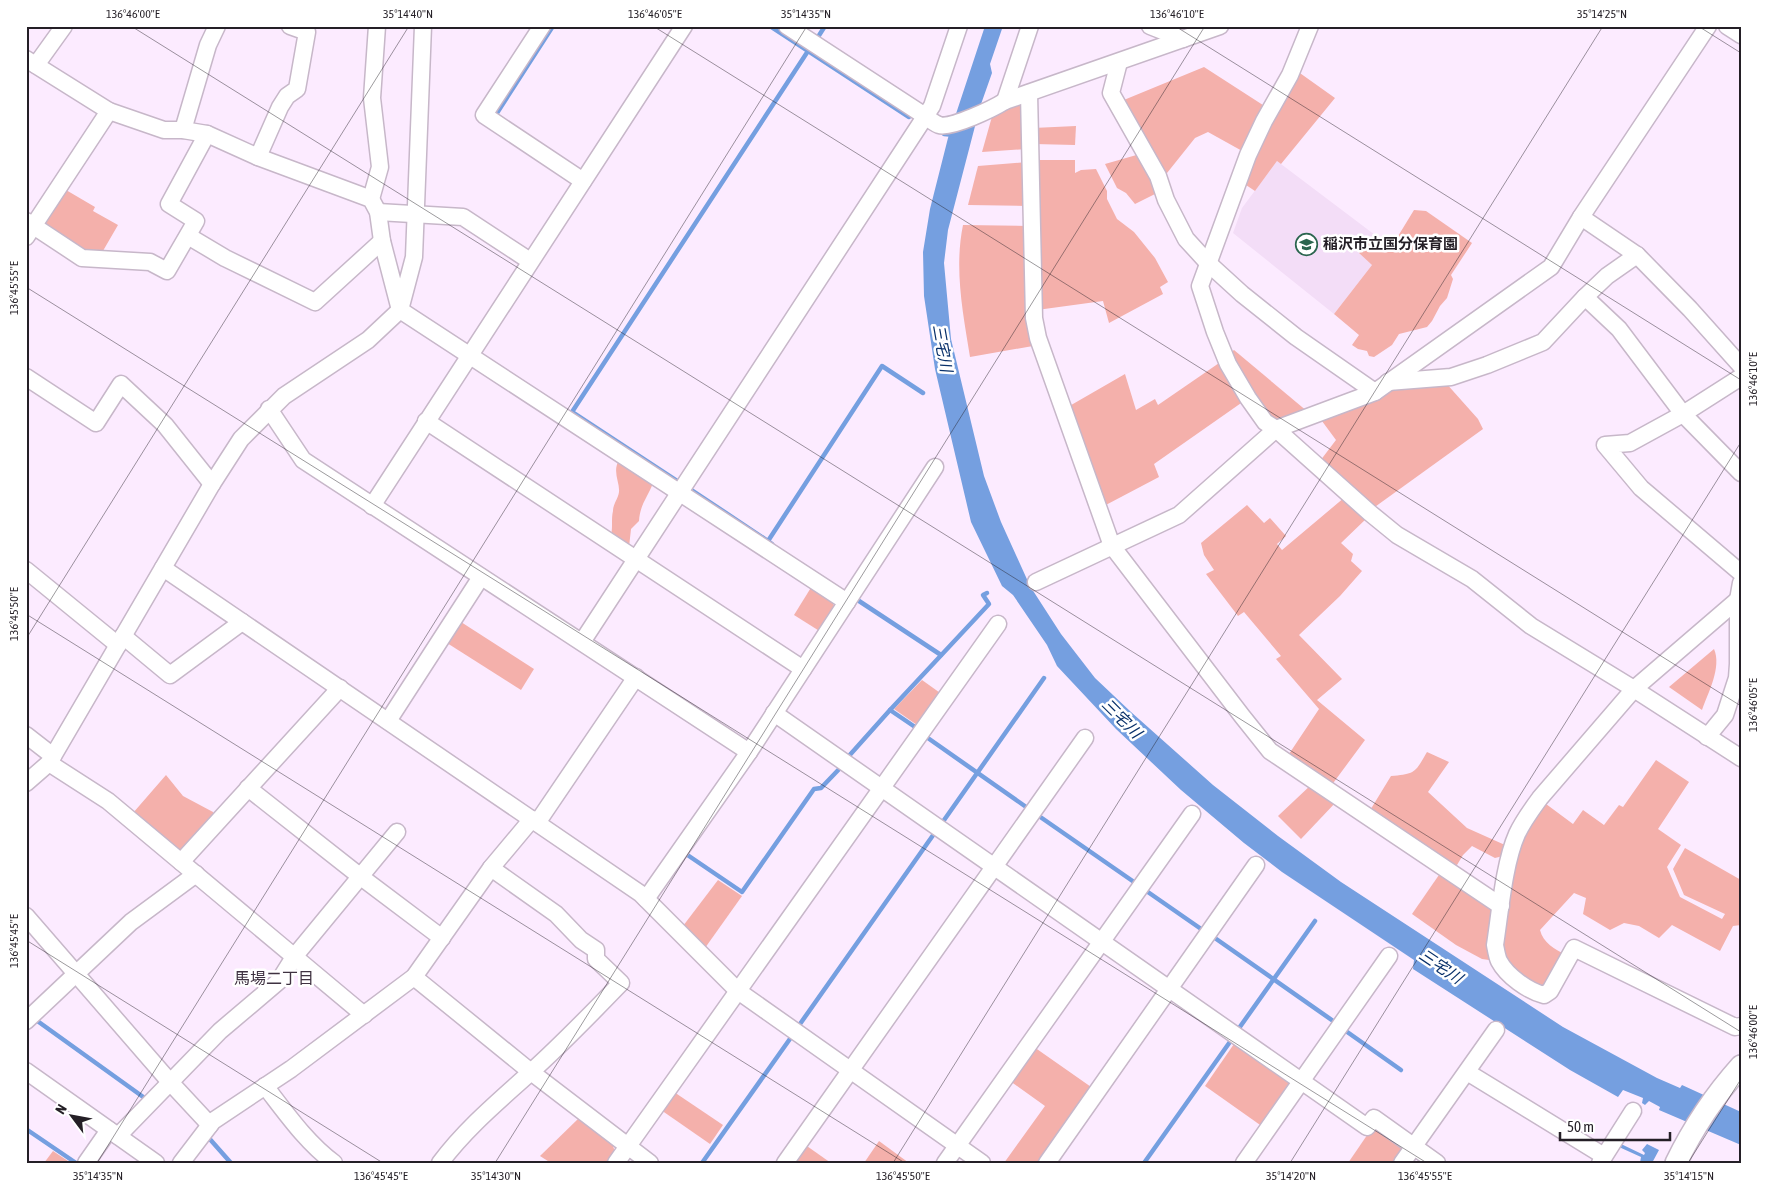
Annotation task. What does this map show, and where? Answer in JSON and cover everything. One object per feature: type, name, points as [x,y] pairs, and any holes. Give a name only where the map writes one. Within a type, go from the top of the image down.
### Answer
[{"type":"street","points":[[64,26],[31,62],[109,111],[164,130],[183,130],[207,134],[258,158],[374,206],[416,214],[463,217],[530,261]]},
{"type":"street","points":[[183,130],[208,45],[217,26]]},
{"type":"street","points":[[258,158],[280,107],[287,96],[297,89],[307,32],[290,26]]},
{"type":"street","points":[[377,26],[372,98],[380,167],[374,206],[400,310],[847,602]]},
{"type":"street","points":[[26,783],[51,760],[212,484],[241,439],[284,396],[368,340],[400,310],[414,257],[423,26]]},
{"type":"street","points":[[542,26],[484,115],[583,181]]},
{"type":"street","points":[[372,506],[684,26]]},
{"type":"street","points":[[787,26],[939,125],[947,125],[986,112],[1005,101],[1220,26]]},
{"type":"street","points":[[582,642],[932,106],[959,26]]},
{"type":"street","points":[[1005,101],[1030,26]]},
{"type":"street","points":[[1150,26],[1183,39]]},
{"type":"street","points":[[1310,26],[1290,75],[1264,121],[1248,155],[1200,286],[1228,364],[1248,398],[1265,422],[1397,535],[1472,578],[1531,626],[1741,758]]},
{"type":"street","points":[[1036,582],[1179,515],[1276,430],[1374,392],[1551,267],[1581,217],[1708,26]]},
{"type":"street","points":[[1727,26],[1741,36]]},
{"type":"street","points":[[1119,62],[1110,93],[1158,176],[1166,200],[1186,238],[1208,263],[1242,294],[1296,337],[1374,392]]},
{"type":"street","points":[[1029,93],[1034,318],[1038,338],[1112,546],[1181,638],[1270,751],[1501,906]]},
{"type":"street","points":[[109,111],[29,228],[82,258],[150,262],[167,271],[196,221],[169,204],[207,134]]},
{"type":"street","points":[[1581,217],[1637,255],[1690,309],[1741,366]]},
{"type":"street","points":[[188,236],[225,258],[315,302],[382,242]]},
{"type":"street","points":[[1388,382],[1451,377],[1487,365],[1543,342],[1607,276],[1637,255]]},
{"type":"street","points":[[1585,297],[1619,329],[1683,414],[1741,473]]},
{"type":"street","points":[[1741,377],[1683,414],[1630,443],[1605,445],[1641,488],[1741,573]]},
{"type":"street","points":[[27,380],[96,423],[121,384],[164,425],[212,484]]},
{"type":"street","points":[[270,409],[303,460],[749,752]]},
{"type":"street","points":[[426,421],[803,669]]},
{"type":"street","points":[[646,899],[749,752],[935,467]]},
{"type":"street","points":[[163,568],[535,821],[646,899],[738,990],[982,1163]]},
{"type":"street","points":[[26,570],[170,675],[242,622]]},
{"type":"street","points":[[388,721],[481,576]]},
{"type":"street","points":[[1707,737],[1725,715],[1736,678],[1741,583]]},
{"type":"street","points":[[1739,598],[1634,689],[1540,798],[1526,817],[1511,850],[1495,945],[1498,960],[1506,971],[1536,993],[1544,995],[1550,991],[1574,948],[1735,1027],[1741,1026]]},
{"type":"street","points":[[616,1163],[998,624]]},
{"type":"street","points":[[181,1163],[213,1120],[291,1069],[414,977],[491,868],[535,821],[636,677]]},
{"type":"street","points":[[181,862],[340,688]]},
{"type":"street","points":[[774,713],[1367,1126],[1374,1118],[1437,1163]]},
{"type":"street","points":[[26,735],[51,760],[108,800],[364,1015]]},
{"type":"street","points":[[785,1163],[1084,738]]},
{"type":"street","points":[[248,788],[442,938]]},
{"type":"street","points":[[945,1163],[1192,814]]},
{"type":"street","points":[[86,1163],[113,1133],[170,1082],[220,1031],[279,981],[294,957],[397,832]]},
{"type":"street","points":[[1047,1163],[1256,865]]},
{"type":"street","points":[[440,1163],[449,1151],[487,1112],[574,1032],[621,983],[596,959],[596,950],[581,940],[556,914],[491,868]]},
{"type":"street","points":[[26,1021],[131,922],[196,874]]},
{"type":"street","points":[[26,916],[170,1082],[210,1125]]},
{"type":"street","points":[[1244,1163],[1389,956]]},
{"type":"street","points":[[414,977],[531,1072],[650,1163]]},
{"type":"street","points":[[1402,1163],[1496,1030]]},
{"type":"street","points":[[1676,1163],[1690,1136],[1720,1091],[1741,1066]]},
{"type":"street","points":[[26,1071],[156,1163]]},
{"type":"street","points":[[1467,1072],[1602,1160],[1633,1111]]},
{"type":"street","points":[[265,1086],[297,1127],[321,1153],[334,1163]]},
{"type":"shaded area","points":[[1204,67],[1266,107],[1244,152],[1208,132],[1195,138],[1163,178],[1119,102]]},
{"type":"shaded area","points":[[1297,71],[1335,98],[1281,164],[1277,161],[1255,191],[1243,183]]},
{"type":"shaded area","points":[[1021,104],[1026,111],[1027,149],[982,152],[993,113]]},
{"type":"shaded area","points":[[1076,126],[1075,145],[1034,144],[1033,128]]},
{"type":"shaded area","points":[[1140,154],[1159,192],[1135,204],[1126,193],[1117,188],[1105,164]]},
{"type":"shaded area","points":[[1034,160],[1075,160],[1075,173],[1081,170],[1096,169],[1107,191],[1107,199],[1117,219],[1134,232],[1155,258],[1168,282],[1160,287],[1163,294],[1109,323],[1103,301],[1037,310]]},
{"type":"shaded area","name":"稲沢市立国分保育園","points":[[1277,161],[1375,235],[1359,253],[1372,265],[1334,314],[1233,233],[1242,208]]},
{"type":"shaded area","points":[[1027,162],[1027,206],[968,205],[978,166]]},
{"type":"shaded area","points":[[66,190],[95,207],[93,211],[118,225],[100,256],[88,255],[45,228],[45,222]]},
{"type":"shaded area","points":[[1414,210],[1426,211],[1472,243],[1451,275],[1453,279],[1447,298],[1427,327],[1399,334],[1392,345],[1374,357],[1369,356],[1367,351],[1352,345],[1359,335],[1334,314],[1372,265],[1359,253],[1375,235],[1392,246]]},
{"type":"shaded area","points":[[963,225],[1028,226],[1033,346],[970,357],[959,274],[960,242]]},
{"type":"shaded area","points":[[1234,350],[1308,412],[1275,423],[1267,418],[1229,354]]},
{"type":"shaded area","points":[[1222,361],[1244,401],[1154,464],[1159,477],[1102,507],[1066,408],[1125,374],[1136,410],[1155,399],[1158,405]]},
{"type":"shaded area","points":[[1445,382],[1478,419],[1483,429],[1372,509],[1320,461],[1336,440],[1319,417],[1387,388]]},
{"type":"shaded area","points":[[619,460],[653,483],[643,505],[639,521],[631,529],[629,547],[611,535],[613,508],[619,492],[616,469]]},
{"type":"shaded area","points":[[1345,497],[1367,518],[1341,543],[1353,554],[1351,561],[1362,571],[1340,596],[1299,635],[1342,679],[1317,700],[1365,740],[1331,786],[1287,757],[1319,709],[1276,659],[1281,656],[1244,612],[1238,616],[1206,574],[1214,570],[1204,555],[1201,543],[1247,505],[1264,523],[1270,518],[1286,536],[1277,544],[1282,550]]},
{"type":"shaded area","points":[[812,586],[832,599],[835,610],[821,632],[794,615]]},
{"type":"shaded area","points":[[461,622],[534,669],[521,690],[447,643]]},
{"type":"shaded area","points":[[1714,649],[1716,656],[1715,672],[1702,710],[1669,687]]},
{"type":"shaded area","points":[[922,680],[943,695],[920,727],[894,709]]},
{"type":"shaded area","points":[[1427,752],[1449,762],[1428,792],[1467,828],[1505,845],[1503,856],[1495,858],[1472,846],[1463,855],[1454,870],[1369,812],[1391,776],[1414,771]]},
{"type":"shaded area","points":[[1656,760],[1689,782],[1658,829],[1681,845],[1667,867],[1680,897],[1722,919],[1725,914],[1684,895],[1673,869],[1685,848],[1741,880],[1741,925],[1733,926],[1720,951],[1672,925],[1659,938],[1639,926],[1624,923],[1610,930],[1583,914],[1586,898],[1574,893],[1540,930],[1547,942],[1566,955],[1548,988],[1539,990],[1501,959],[1514,851],[1542,801],[1573,824],[1583,810],[1604,825],[1619,805],[1623,807]]},
{"type":"shaded area","points":[[166,775],[183,796],[213,812],[215,818],[183,850],[177,851],[133,813]]},
{"type":"shaded area","points":[[1312,784],[1337,801],[1301,839],[1278,816]]},
{"type":"shaded area","points":[[1441,872],[1494,907],[1494,957],[1489,960],[1482,959],[1456,945],[1412,914]]},
{"type":"shaded area","points":[[718,880],[742,896],[705,948],[683,926]]},
{"type":"shaded area","points":[[1236,1041],[1290,1079],[1292,1086],[1263,1127],[1205,1086]]},
{"type":"shaded area","points":[[1034,1047],[1094,1089],[1042,1163],[1004,1163],[1045,1106],[1010,1081]]},
{"type":"shaded area","points":[[674,1092],[723,1125],[710,1144],[661,1110]]},
{"type":"shaded area","points":[[579,1118],[612,1143],[615,1152],[608,1163],[551,1163],[540,1156]]},
{"type":"shaded area","points":[[1372,1128],[1390,1136],[1403,1150],[1394,1163],[1348,1163]]},
{"type":"shaded area","points":[[879,1141],[909,1163],[864,1163]]},
{"type":"shaded area","points":[[804,1144],[831,1163],[791,1163]]},
{"type":"shaded area","points":[[53,1151],[71,1163],[44,1163]]},
{"type":"water","name":"三宅川","points":[[985,26],[1003,26],[990,64],[992,73],[980,107],[948,230],[944,263],[951,339],[984,476],[1001,522],[1030,586],[1061,634],[1095,678],[1131,712],[1213,785],[1278,836],[1341,882],[1563,1027],[1657,1078],[1680,1088],[1682,1085],[1741,1112],[1741,1145],[1659,1110],[1660,1107],[1649,1101],[1645,1105],[1642,1103],[1643,1098],[1623,1090],[1618,1097],[1570,1070],[1413,969],[1414,960],[1282,872],[1181,790],[1116,729],[1057,666],[1047,645],[1013,595],[1002,586],[971,522],[935,369],[924,296],[923,252],[930,209],[948,138]]},
{"type":"water","points":[[1621,1144],[1644,1155],[1645,1153],[1642,1150],[1647,1144],[1659,1150],[1652,1163],[1640,1163],[1641,1157],[1619,1147]]},
{"type":"waterway","points":[[497,113],[553,26]]},
{"type":"waterway","points":[[770,26],[909,117]]},
{"type":"waterway","points":[[818,37],[825,26]]},
{"type":"waterway","points":[[677,481],[572,412],[808,51]]},
{"type":"waterway","points":[[944,134],[955,135]]},
{"type":"waterway","points":[[772,544],[768,541],[882,366],[923,393]]},
{"type":"waterway","points":[[690,489],[768,541]]},
{"type":"waterway","points":[[918,729],[890,710],[989,604],[983,595],[987,593]]},
{"type":"waterway","points":[[856,599],[941,655]]},
{"type":"waterway","points":[[942,823],[1044,678]]},
{"type":"waterway","points":[[848,757],[890,710]]},
{"type":"waterway","points":[[925,736],[1029,809]]},
{"type":"waterway","points":[[686,854],[742,892],[814,789],[821,788],[843,765]]},
{"type":"waterway","points":[[1036,814],[1134,882]]},
{"type":"waterway","points":[[800,1024],[936,831]]},
{"type":"waterway","points":[[1145,890],[1204,931]]},
{"type":"waterway","points":[[1237,1031],[1315,921]]},
{"type":"waterway","points":[[1212,936],[1336,1023]]},
{"type":"waterway","points":[[36,1020],[146,1099]]},
{"type":"waterway","points":[[1343,1029],[1401,1070]]},
{"type":"waterway","points":[[702,1163],[792,1036]]},
{"type":"waterway","points":[[1144,1163],[1232,1039]]},
{"type":"waterway","points":[[26,1129],[76,1163]]},
{"type":"waterway","points":[[208,1137],[231,1163]]},
{"type":"place","name":"稲沢市立国分保育園","points":[[1307,244]]},
{"type":"district","name":"馬場二丁目","points":[[274,978]]}]
